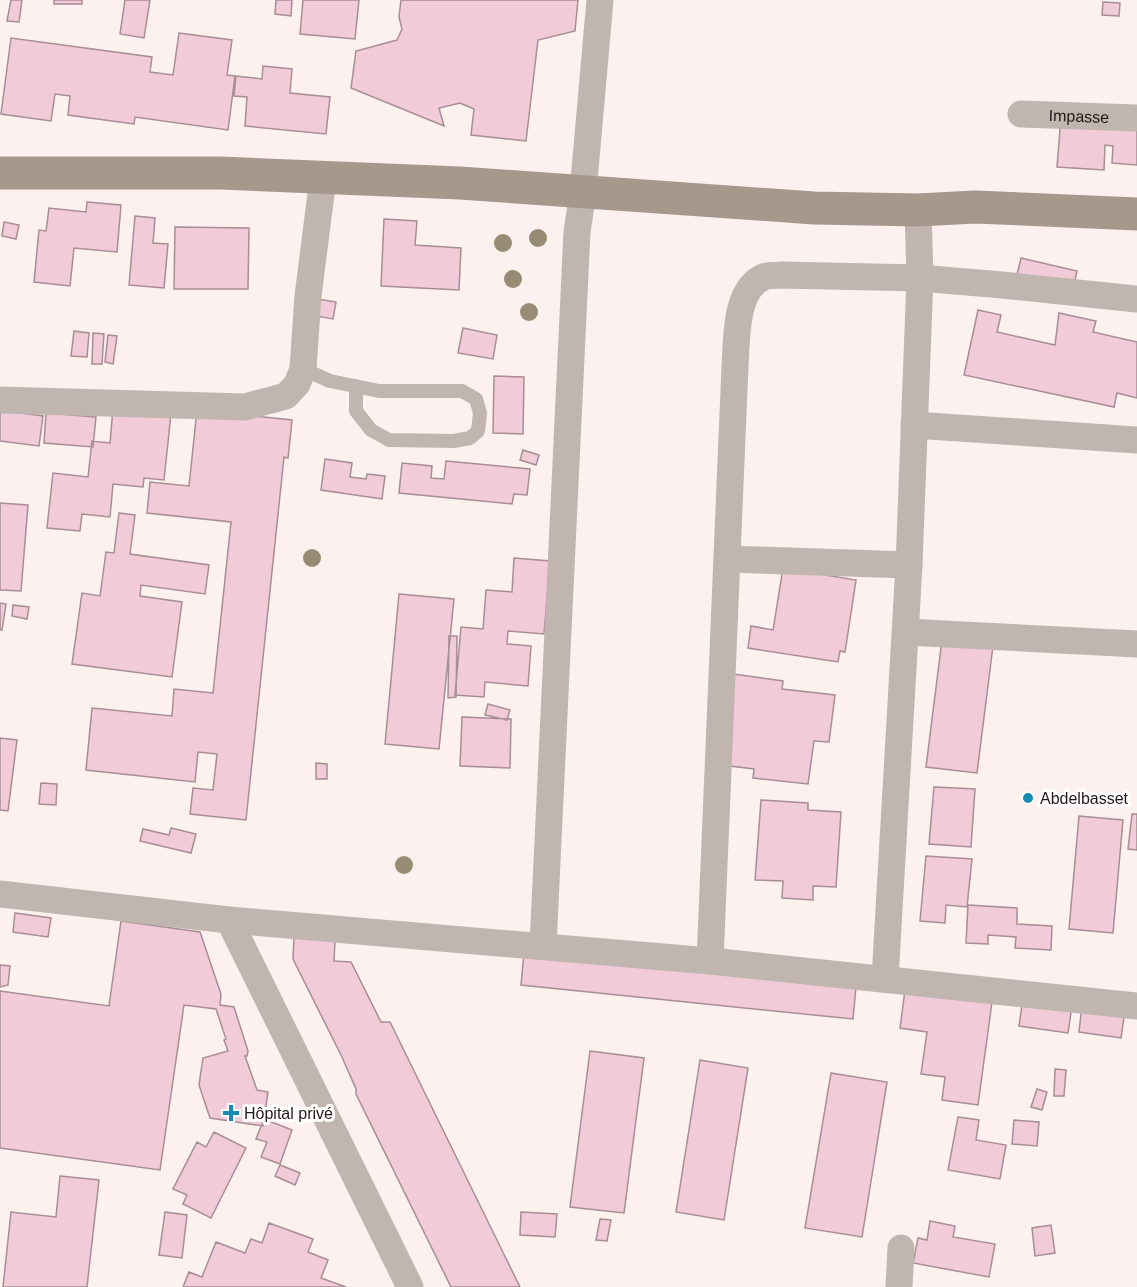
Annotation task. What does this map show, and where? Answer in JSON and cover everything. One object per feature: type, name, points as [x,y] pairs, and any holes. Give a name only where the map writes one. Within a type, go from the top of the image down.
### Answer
[{"type":"main road","points":[[0,173],[220,172],[460,183],[814,208],[918,210],[975,207],[1137,214]]},
{"type":"street","points":[[543,946],[577,232],[583,192],[600,0]]},
{"type":"street","name":"Impasse","points":[[1021,114],[1137,118]]},
{"type":"street","points":[[0,400],[246,407],[286,396],[297,384],[303,369],[308,296],[323,178]]},
{"type":"street","points":[[885,979],[909,565],[920,278],[918,210]]},
{"type":"street","points":[[710,961],[737,347],[739,318],[746,294],[757,282],[767,276],[920,278],[1137,299]]},
{"type":"street","points":[[914,425],[1137,440]]},
{"type":"street","points":[[728,559],[909,565]]},
{"type":"street","points":[[906,632],[1137,644]]},
{"type":"street","points":[[0,894],[229,920],[710,961],[1137,1006]]},
{"type":"street","points":[[229,920],[410,1287]]},
{"type":"street","points":[[899,1287],[901,1248]]},
{"type":"lane","points":[[303,369],[330,381],[356,386],[379,391],[462,391],[476,399],[480,413],[478,431],[470,438],[454,441],[389,440],[371,430],[357,411],[356,386]]},
{"type":"building","points":[[11,0],[22,0],[19,22],[7,21]]},
{"type":"building","points":[[54,0],[82,0],[82,4],[54,4]]},
{"type":"building","points":[[125,0],[150,0],[144,38],[120,34]]},
{"type":"building","points":[[276,0],[292,0],[291,16],[275,14]]},
{"type":"building","points":[[303,0],[359,0],[355,39],[300,34]]},
{"type":"building","points":[[401,0],[578,0],[575,31],[538,40],[526,141],[471,135],[474,109],[460,103],[439,108],[444,126],[351,88],[356,51],[397,40],[402,29],[399,17]]},
{"type":"building","points":[[1103,2],[1120,3],[1119,16],[1102,15]]},
{"type":"building","points":[[179,33],[232,40],[227,75],[235,76],[228,130],[135,117],[134,124],[68,115],[70,96],[55,94],[51,121],[1,114],[11,38],[152,57],[150,72],[173,75]]},
{"type":"building","points":[[263,66],[292,69],[290,93],[330,97],[326,134],[245,126],[247,97],[234,96],[236,76],[262,79]]},
{"type":"building","points":[[1062,105],[1137,110],[1137,165],[1112,163],[1113,146],[1105,145],[1104,170],[1057,167]]},
{"type":"building","points":[[87,202],[121,205],[117,252],[74,248],[70,286],[34,282],[39,230],[46,231],[49,208],[86,212]]},
{"type":"building","points":[[135,216],[155,218],[153,243],[168,244],[164,288],[129,285]]},
{"type":"building","points":[[384,219],[417,221],[415,245],[461,248],[459,290],[381,286]]},
{"type":"building","points":[[4,222],[19,225],[16,239],[2,236]]},
{"type":"building","points":[[175,227],[249,228],[248,289],[174,289]]},
{"type":"building","points":[[1021,258],[1077,271],[1073,288],[1017,275]]},
{"type":"building","points":[[318,299],[336,302],[333,319],[315,316]]},
{"type":"building","points":[[978,310],[1001,315],[997,332],[1055,345],[1059,313],[1096,321],[1093,332],[1137,342],[1137,398],[1117,393],[1114,407],[964,375]]},
{"type":"building","points":[[463,328],[497,335],[493,359],[458,353]]},
{"type":"building","points":[[74,331],[89,333],[87,357],[71,356]]},
{"type":"building","points":[[93,333],[104,334],[102,364],[92,364]]},
{"type":"building","points":[[108,335],[117,336],[113,364],[105,362]]},
{"type":"building","points":[[494,376],[524,377],[523,434],[493,433]]},
{"type":"building","points":[[113,408],[171,414],[164,480],[144,478],[143,487],[113,484],[110,517],[82,514],[80,531],[47,528],[53,473],[88,477],[92,441],[110,443]]},
{"type":"building","points":[[0,410],[43,416],[39,446],[0,441]]},
{"type":"building","points":[[197,410],[292,420],[288,458],[284,457],[246,820],[190,814],[193,788],[213,790],[217,754],[198,752],[195,782],[86,770],[92,708],[172,716],[174,689],[213,693],[231,522],[147,513],[150,482],[189,486]]},
{"type":"building","points":[[46,413],[96,417],[93,447],[44,443]]},
{"type":"building","points":[[523,450],[539,455],[536,465],[520,460]]},
{"type":"building","points":[[325,459],[352,463],[350,477],[366,479],[367,474],[385,476],[382,499],[321,490]]},
{"type":"building","points":[[446,461],[530,469],[527,495],[514,494],[512,504],[399,493],[402,463],[432,466],[431,478],[444,479]]},
{"type":"building","points":[[0,503],[28,505],[21,591],[0,590]]},
{"type":"building","points":[[119,513],[135,515],[130,554],[209,565],[205,594],[141,585],[140,596],[182,602],[172,677],[72,664],[82,593],[100,596],[106,552],[114,553]]},
{"type":"building","points":[[514,558],[550,561],[544,634],[508,631],[507,644],[531,646],[528,686],[485,682],[484,697],[455,695],[461,627],[483,629],[486,590],[512,592]]},
{"type":"building","points":[[783,568],[856,580],[845,652],[840,651],[838,662],[748,648],[751,626],[773,630]]},
{"type":"building","points":[[399,594],[454,599],[439,749],[385,744]]},
{"type":"building","points":[[0,603],[6,604],[2,630],[0,630]]},
{"type":"building","points":[[13,605],[29,607],[27,619],[12,616]]},
{"type":"building","points":[[944,624],[995,630],[977,773],[926,767]]},
{"type":"building","points":[[449,636],[457,636],[456,697],[448,698]]},
{"type":"building","points":[[733,674],[783,681],[782,689],[835,695],[829,742],[814,741],[808,784],[753,778],[754,769],[722,765]]},
{"type":"building","points":[[488,704],[510,710],[507,720],[485,715]]},
{"type":"building","points":[[462,717],[511,719],[510,768],[460,766]]},
{"type":"building","points":[[0,738],[17,740],[8,811],[0,810]]},
{"type":"building","points":[[316,763],[327,764],[327,779],[316,779]]},
{"type":"building","points":[[41,783],[57,784],[56,805],[39,804]]},
{"type":"building","points":[[934,787],[975,789],[971,847],[929,844]]},
{"type":"building","points":[[761,800],[808,803],[808,810],[841,812],[836,887],[813,886],[813,900],[782,898],[783,881],[755,880]]},
{"type":"building","points":[[1132,814],[1137,814],[1137,850],[1128,849]]},
{"type":"building","points":[[1079,816],[1123,820],[1113,933],[1069,929]]},
{"type":"building","points":[[171,828],[196,834],[191,853],[140,841],[143,829],[169,835]]},
{"type":"building","points":[[926,856],[972,859],[967,907],[946,905],[945,923],[920,921]]},
{"type":"building","points":[[968,905],[1017,908],[1017,924],[1052,926],[1051,950],[1015,948],[1016,937],[988,935],[988,944],[966,943]]},
{"type":"building","points":[[15,913],[51,918],[48,937],[13,932]]},
{"type":"building","points":[[121,921],[200,932],[221,994],[220,1005],[234,1007],[248,1051],[245,1056],[257,1090],[268,1092],[263,1126],[210,1118],[199,1085],[203,1058],[228,1051],[224,1040],[226,1039],[216,1009],[184,1005],[160,1170],[0,1148],[0,991],[109,1006]]},
{"type":"building","points":[[294,936],[335,941],[334,961],[351,962],[381,1022],[390,1022],[520,1287],[451,1287],[356,1094],[341,1055],[293,959]]},
{"type":"building","points":[[524,953],[856,987],[853,1019],[521,985]]},
{"type":"building","points":[[0,965],[10,966],[8,985],[0,987]]},
{"type":"building","points":[[905,990],[992,1002],[978,1105],[942,1100],[945,1077],[921,1074],[927,1032],[900,1028]]},
{"type":"building","points":[[1023,998],[1072,1006],[1068,1033],[1019,1026]]},
{"type":"building","points":[[1082,1005],[1125,1010],[1121,1038],[1079,1032]]},
{"type":"building","points":[[590,1051],[644,1058],[624,1213],[570,1207]]},
{"type":"building","points":[[700,1060],[748,1068],[724,1220],[676,1212]]},
{"type":"building","points":[[1055,1069],[1066,1070],[1064,1096],[1054,1096]]},
{"type":"building","points":[[831,1073],[887,1082],[862,1237],[805,1228]]},
{"type":"building","points":[[1037,1089],[1047,1092],[1042,1110],[1031,1107]]},
{"type":"building","points":[[958,1117],[979,1120],[976,1140],[1006,1145],[1000,1179],[948,1170]]},
{"type":"building","points":[[264,1119],[292,1130],[280,1164],[261,1157],[267,1142],[256,1139]]},
{"type":"building","points":[[1014,1120],[1039,1122],[1037,1146],[1012,1144]]},
{"type":"building","points":[[214,1132],[246,1148],[211,1218],[183,1204],[187,1195],[173,1189],[197,1142],[206,1147]]},
{"type":"building","points":[[280,1165],[300,1173],[295,1185],[275,1176]]},
{"type":"building","points":[[60,1176],[99,1180],[87,1287],[3,1287],[11,1212],[56,1217]]},
{"type":"building","points":[[165,1212],[187,1215],[182,1258],[159,1255]]},
{"type":"building","points":[[521,1212],[557,1214],[555,1237],[520,1235]]},
{"type":"building","points":[[600,1219],[611,1220],[607,1241],[596,1240]]},
{"type":"building","points":[[930,1221],[955,1226],[953,1237],[995,1244],[989,1277],[913,1263],[918,1238],[927,1240]]},
{"type":"building","points":[[269,1223],[313,1239],[308,1252],[328,1260],[321,1278],[346,1287],[183,1287],[189,1272],[202,1277],[216,1242],[245,1253],[251,1239],[262,1243]]},
{"type":"building","points":[[1051,1225],[1055,1253],[1035,1256],[1032,1228]]},
{"type":"place","name":"Abdelbasset","points":[[1028,798]]},
{"type":"place","name":"Hôpital privé","points":[[231,1113]]}]
